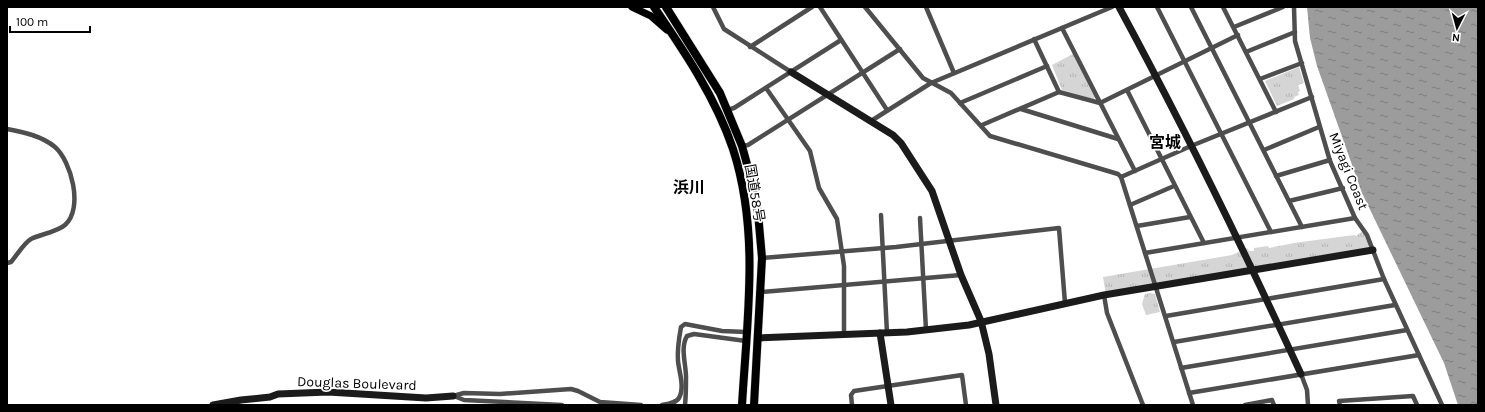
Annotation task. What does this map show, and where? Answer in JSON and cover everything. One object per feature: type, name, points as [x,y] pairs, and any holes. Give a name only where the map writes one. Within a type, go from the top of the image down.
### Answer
[{"type":"highway","name":"国道58号","points":[[654,7],[711,97],[733,149],[741,178],[748,216],[750,258],[742,405]]},
{"type":"highway","name":"国道58号","points":[[666,7],[710,74],[742,146],[750,175],[758,213],[762,258],[754,405]]},
{"type":"main road","points":[[632,7],[651,16],[673,36]]},
{"type":"street","points":[[713,7],[724,29],[750,48],[872,121],[893,135],[901,143],[932,191],[961,275],[981,321],[989,354],[996,405]]},
{"type":"street","points":[[750,48],[812,7]]},
{"type":"street","points":[[820,7],[887,110]]},
{"type":"street","points":[[865,7],[923,78],[951,93],[982,125],[990,136],[1118,174],[1121,177],[1193,405]]},
{"type":"street","points":[[926,7],[954,73]]},
{"type":"street","points":[[872,121],[931,83],[1112,7]]},
{"type":"street","points":[[1119,7],[1156,76],[1237,237],[1300,374],[1306,390],[1308,405]]},
{"type":"street","points":[[1157,7],[1271,232]]},
{"type":"street","points":[[1191,7],[1302,227]]},
{"type":"street","points":[[1223,7],[1276,112]]},
{"type":"street","points":[[1234,27],[1283,7]]},
{"type":"street","name":"Miyagi Coast","points":[[1294,7],[1295,32],[1302,63],[1319,127],[1330,160],[1355,218],[1368,235],[1395,305],[1442,405]]},
{"type":"street","points":[[1062,28],[1135,171]]},
{"type":"street","points":[[1246,52],[1295,32]]},
{"type":"street","points":[[982,125],[1059,92],[1100,103],[1238,35]]},
{"type":"street","points":[[727,110],[734,108],[841,40]]},
{"type":"street","points":[[1034,40],[1059,92]]},
{"type":"street","points":[[742,146],[748,145],[900,49]]},
{"type":"street","points":[[1260,79],[1302,63]]},
{"type":"street","points":[[960,103],[1047,66]]},
{"type":"street","points":[[766,88],[810,151],[819,188],[837,219],[844,286],[844,334]]},
{"type":"street","points":[[1127,90],[1204,243]]},
{"type":"street","points":[[1121,177],[1249,122],[1312,98]]},
{"type":"street","points":[[1021,109],[1118,139]]},
{"type":"street","points":[[1264,150],[1319,127]]},
{"type":"street","points":[[7,128],[33,135],[54,146],[64,156],[76,195],[74,209],[65,225],[30,240],[11,262],[7,263]]},
{"type":"street","points":[[1276,176],[1330,160]]},
{"type":"street","points":[[1130,204],[1174,186]]},
{"type":"street","points":[[1289,201],[1343,188]]},
{"type":"street","points":[[881,215],[885,282],[884,333],[891,405]]},
{"type":"street","points":[[1137,226],[1190,216]]},
{"type":"street","points":[[920,218],[926,330]]},
{"type":"street","points":[[1145,253],[1355,218]]},
{"type":"street","points":[[762,258],[922,243],[1058,228],[1065,303]]},
{"type":"street","points":[[685,405],[686,376],[684,341],[686,336],[694,334],[758,338],[884,333],[969,325],[981,321],[1104,295],[1373,250]]},
{"type":"street","points":[[760,292],[961,275]]},
{"type":"street","points":[[1166,316],[1384,279]]},
{"type":"street","points":[[1104,295],[1107,313],[1143,405]]},
{"type":"street","points":[[1174,342],[1395,305]]},
{"type":"street","points":[[662,405],[674,402],[680,396],[681,379],[678,349],[681,327],[685,324],[746,337]]},
{"type":"street","points":[[1182,368],[1407,330]]},
{"type":"street","points":[[1189,393],[1419,355]]},
{"type":"street","points":[[852,405],[851,395],[854,391],[962,375],[966,405]]},
{"type":"street","points":[[453,396],[464,393],[500,394],[571,389],[578,390],[600,402],[641,405]]},
{"type":"street","name":"Douglas Boulevard","points":[[213,405],[247,399],[259,399],[278,394],[328,392],[426,398],[453,396]]},
{"type":"street","points":[[453,396],[464,400],[562,405]]},
{"type":"street","points":[[1340,405],[1339,401],[1413,396],[1417,405]]},
{"type":"street","points":[[1247,405],[1272,400],[1274,405]]},
{"type":"green space","points":[[1073,54],[1095,97],[1093,99],[1062,90],[1052,65]]},
{"type":"green space","points":[[1299,67],[1304,83],[1298,85],[1300,91],[1298,92],[1299,95],[1294,97],[1294,99],[1277,106],[1265,81]]},
{"type":"green space","points":[[1364,230],[1373,250],[1106,295],[1103,277],[1232,255],[1247,248],[1249,251],[1254,251],[1254,248],[1268,246],[1269,248],[1294,243],[1354,235],[1356,236]]},
{"type":"green space","points":[[1145,294],[1155,294],[1160,312],[1146,315],[1142,304]]},
{"type":"water","points":[[1307,7],[1478,7],[1478,405],[1458,405],[1444,363],[1362,193],[1317,66],[1310,38]]},
{"type":"district","name":"宮城","points":[[1165,142]]},
{"type":"district","name":"浜川","points":[[689,187]]}]
